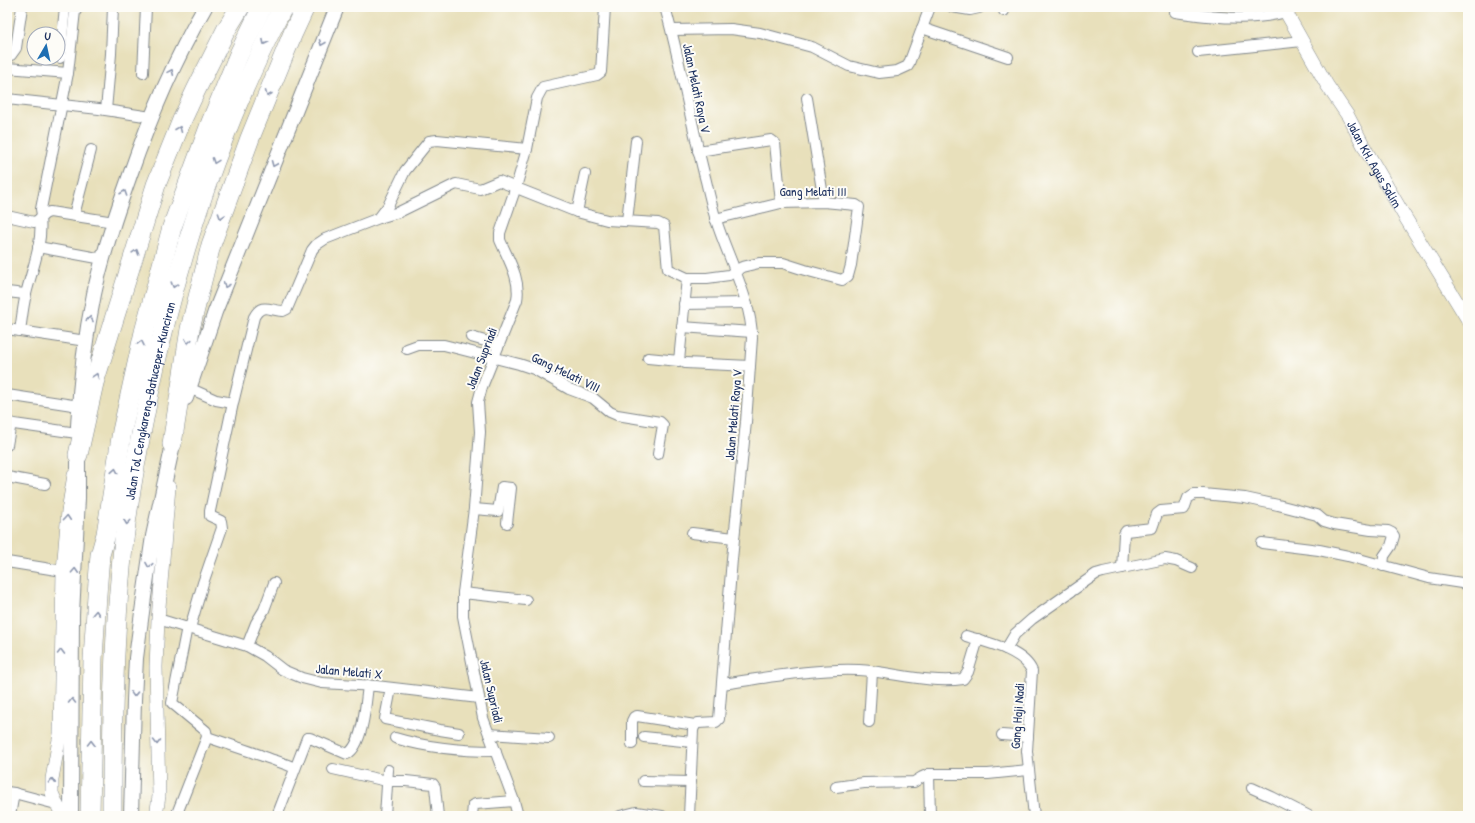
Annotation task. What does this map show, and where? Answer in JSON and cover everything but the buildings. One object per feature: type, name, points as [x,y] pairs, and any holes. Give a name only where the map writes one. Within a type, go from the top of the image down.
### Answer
[{"type":"highway","points":[[78,455],[94,383],[156,185],[182,120],[196,90],[226,30],[240,7]]},
{"type":"highway","name":"Jalan Tol Cengkareng–Batuceper–Kunciran","points":[[90,816],[81,782],[93,659],[96,595],[100,555],[106,534],[122,431],[144,332],[172,227],[210,122],[238,54],[262,7]]},
{"type":"highway","name":"Jalan Tol Cengkareng–Batuceper–Kunciran","points":[[112,816],[115,659],[121,566],[131,486],[161,336],[190,234],[228,126],[254,64],[283,7]]},
{"type":"highway","points":[[172,444],[190,329],[211,245],[250,138],[305,7]]},
{"type":"main road","points":[[72,816],[81,782],[72,614],[78,498],[79,406],[86,341],[94,294],[103,259],[114,222],[151,117],[181,50],[205,7]]},
{"type":"main road","points":[[131,816],[134,692],[137,650],[153,536],[172,444],[215,312],[337,7]]},
{"type":"street","points":[[7,56],[12,55],[16,48],[22,7]]},
{"type":"street","points":[[63,26],[65,7]]},
{"type":"street","points":[[20,331],[25,294],[38,247],[41,225],[41,208],[68,73],[75,11],[78,7]]},
{"type":"street","points":[[106,110],[113,7]]},
{"type":"street","points":[[143,73],[146,7]]},
{"type":"street","points":[[195,7],[196,23]]},
{"type":"street","name":"Jalan Supriadi","points":[[518,816],[496,751],[488,734],[462,616],[463,593],[474,509],[480,432],[478,402],[482,386],[518,300],[518,282],[500,240],[500,233],[527,150],[537,98],[543,87],[597,75],[601,72],[605,7]]},
{"type":"street","name":"Jalan Melati Raya V","points":[[665,7],[672,30],[698,151],[715,219],[747,303],[752,332],[746,422],[734,538],[720,715],[718,721],[695,725]]},
{"type":"street","points":[[672,30],[731,29],[760,33],[812,47],[849,66],[879,73],[897,72],[908,66],[930,7]]},
{"type":"street","points":[[952,7],[970,10],[979,7]]},
{"type":"street","points":[[1175,12],[1242,18],[1275,15],[1284,10]]},
{"type":"street","name":"Jalan KH. Agus Salim","points":[[1284,10],[1348,116],[1397,204],[1468,320]]},
{"type":"street","points":[[922,28],[1008,57]]},
{"type":"street","points":[[1198,52],[1302,41]]},
{"type":"street","points":[[7,68],[68,73]]},
{"type":"street","points":[[807,98],[824,202]]},
{"type":"street","points":[[7,99],[106,110],[151,117]]},
{"type":"street","points":[[379,218],[388,206],[408,167],[429,141],[437,140],[527,150]]},
{"type":"street","points":[[698,151],[771,140],[775,143],[781,203]]},
{"type":"street","points":[[627,221],[636,141]]},
{"type":"street","points":[[74,215],[91,150]]},
{"type":"street","points":[[577,212],[585,174]]},
{"type":"street","points":[[176,816],[207,737],[206,731],[175,706],[172,703],[172,700],[188,628],[222,525],[220,520],[210,516],[210,511],[233,404],[254,317],[257,311],[262,308],[283,312],[287,309],[312,250],[320,242],[379,218],[399,212],[456,184],[480,189],[499,181],[577,212],[607,220],[658,223],[664,226],[668,269],[687,278],[717,277],[729,275],[735,271]]},
{"type":"street","name":"Gang Melati III","points":[[715,219],[781,203],[824,202],[856,205],[859,207],[851,265],[848,276],[842,280],[804,270],[783,262],[759,263],[742,267],[735,271]]},
{"type":"street","points":[[7,216],[34,222],[41,216],[50,212],[114,222]]},
{"type":"street","points":[[38,247],[103,259]]},
{"type":"street","points":[[648,358],[679,362],[687,278]]},
{"type":"street","points":[[7,292],[25,294]]},
{"type":"street","points":[[684,304],[747,303]]},
{"type":"street","points":[[682,327],[752,332]]},
{"type":"street","points":[[7,329],[86,341]]},
{"type":"street","points":[[471,337],[499,345]]},
{"type":"street","points":[[407,349],[418,345],[444,345],[494,358]]},
{"type":"street","name":"Gang Melati VIII","points":[[494,358],[534,369],[569,389],[593,398],[610,412],[617,415],[660,422],[663,425],[658,454]]},
{"type":"street","points":[[685,363],[750,366]]},
{"type":"street","points":[[189,388],[216,400],[233,404]]},
{"type":"street","points":[[7,395],[79,406]]},
{"type":"street","points":[[7,445],[9,423],[78,433]]},
{"type":"street","points":[[156,816],[159,796],[156,667],[158,619],[172,444]]},
{"type":"street","points":[[65,816],[56,804],[52,793],[52,778],[60,734],[63,571],[68,511],[78,455]]},
{"type":"street","points":[[7,477],[45,484]]},
{"type":"street","points":[[474,509],[498,511],[502,487],[511,488],[507,523]]},
{"type":"street","points":[[1122,568],[1124,534],[1126,531],[1152,528],[1157,514],[1161,512],[1184,509],[1188,498],[1197,494],[1245,498],[1318,515],[1324,521],[1334,524],[1371,530],[1388,530],[1394,536],[1391,546],[1384,556],[1383,566]]},
{"type":"street","points":[[692,533],[734,538]]},
{"type":"street","points":[[1262,543],[1318,550],[1348,556],[1429,578],[1468,584]]},
{"type":"street","points":[[1006,649],[1015,634],[1032,619],[1096,574],[1165,559],[1176,561],[1192,568]]},
{"type":"street","points":[[7,562],[63,571]]},
{"type":"street","points":[[247,646],[256,623],[264,610],[274,583]]},
{"type":"street","points":[[463,593],[526,600]]},
{"type":"street","name":"Jalan Melati X","points":[[158,619],[247,646],[265,656],[283,670],[302,678],[322,683],[368,685],[479,698]]},
{"type":"street","name":"Gang Haji Nadi","points":[[966,636],[1006,649],[1026,663],[1032,671],[1033,677],[1028,736],[1028,770],[1034,805],[1034,816]]},
{"type":"street","points":[[722,684],[826,671],[860,670],[920,678],[963,679],[968,672],[978,639]]},
{"type":"street","points":[[868,722],[872,672]]},
{"type":"street","points":[[277,816],[307,738],[349,754],[356,743],[363,721],[368,685]]},
{"type":"street","points":[[391,688],[385,719],[459,733]]},
{"type":"street","points":[[632,744],[632,721],[634,717],[638,716],[695,725],[692,742],[689,816]]},
{"type":"street","points":[[488,734],[549,738]]},
{"type":"street","points":[[1002,735],[1028,736]]},
{"type":"street","points":[[207,737],[236,746],[260,756],[280,761],[295,768]]},
{"type":"street","points":[[644,737],[692,742]]},
{"type":"street","points":[[395,738],[414,744],[442,748],[469,751],[496,751]]},
{"type":"street","points":[[333,769],[387,781],[431,783],[434,785],[438,816]]},
{"type":"street","points":[[385,816],[388,770]]},
{"type":"street","points":[[836,787],[869,783],[914,782],[929,774],[988,774],[1028,770]]},
{"type":"street","points":[[929,774],[930,816]]},
{"type":"street","points":[[643,781],[691,782]]},
{"type":"street","points":[[1252,788],[1309,816]]},
{"type":"street","points":[[10,816],[10,792],[56,804]]},
{"type":"street","points":[[472,816],[473,805],[476,804],[514,802]]},
{"type":"street","points":[[620,816],[636,812],[662,816]]}]
